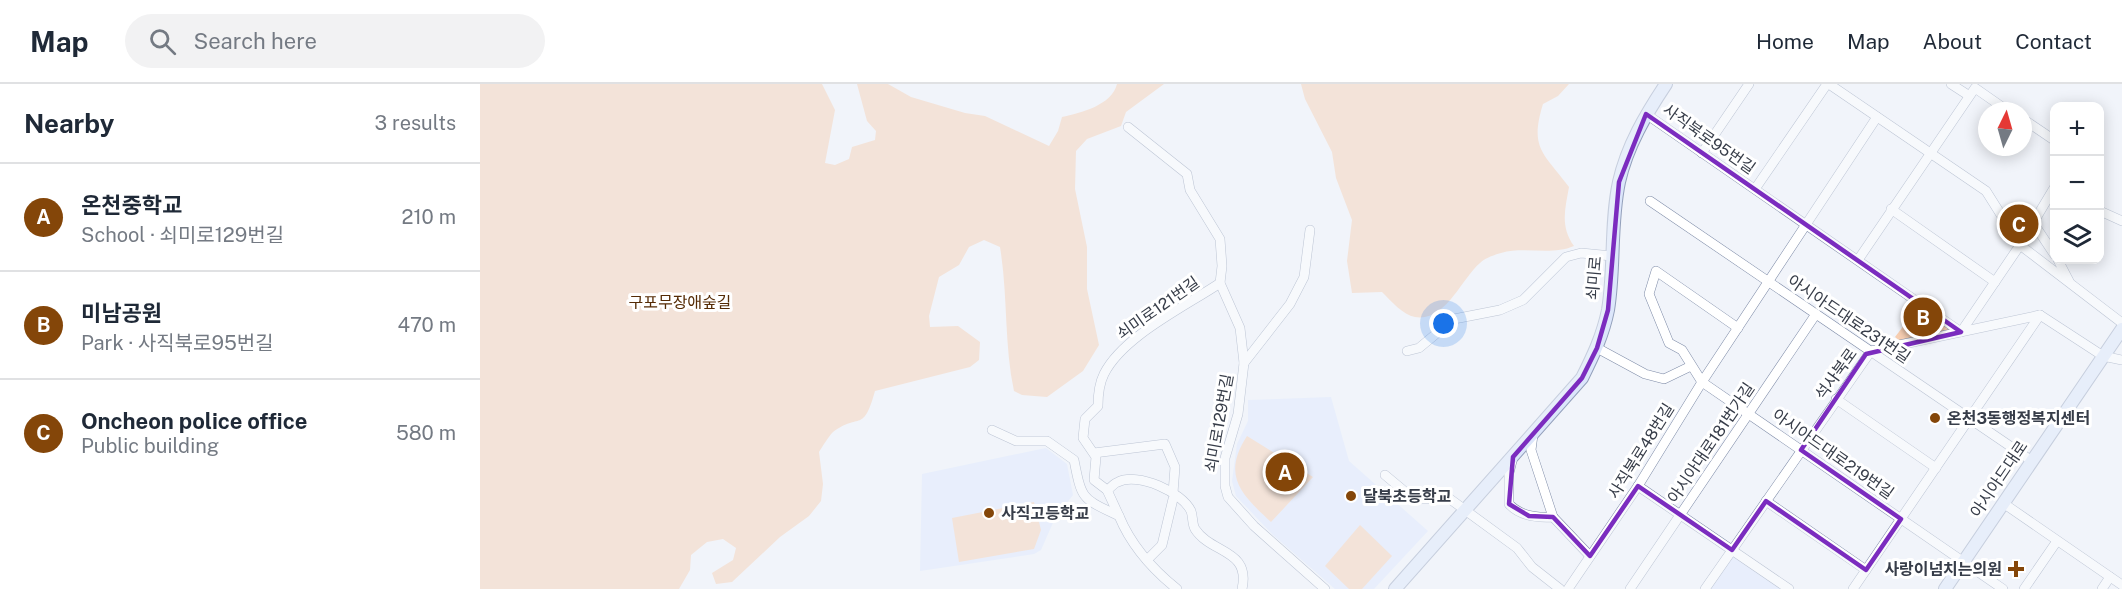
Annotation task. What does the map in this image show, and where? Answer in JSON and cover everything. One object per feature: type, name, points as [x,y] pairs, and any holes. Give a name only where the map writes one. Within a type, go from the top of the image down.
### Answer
[{"type":"main road","name":"쇠미로","points":[[1395,589],[1582,378],[1598,348],[1608,310],[1619,182],[1632,142],[1646,114],[1666,84]]},
{"type":"main road","name":"아시아드대로","points":[[1945,589],[2122,329]]},
{"type":"street","points":[[1702,153],[1749,84]]},
{"type":"street","name":"사직북로95번길","points":[[1755,189],[1828,84]]},
{"type":"street","points":[[1828,84],[1986,191],[2020,245],[2069,280],[2122,323]]},
{"type":"street","points":[[1951,84],[1968,95]]},
{"type":"street","points":[[1858,260],[1968,95],[1975,88],[1995,102]]},
{"type":"street","name":"사직북로95번길","points":[[1646,114],[1961,332]]},
{"type":"street","name":"사직북로48번길","points":[[1568,589],[1638,486],[1702,382],[1878,117]]},
{"type":"street","points":[[2032,125],[2050,137]]},
{"type":"street","name":"쇠미로129번길","points":[[1128,127],[1187,174],[1190,190],[1220,239],[1222,266],[1220,283],[1240,328],[1244,363],[1238,414],[1225,458],[1225,486],[1228,497],[1254,526],[1325,589]]},
{"type":"street","points":[[1961,332],[2020,245],[2050,195]]},
{"type":"street","name":"아시아드대로231번길","points":[[1650,201],[2032,461]]},
{"type":"street","points":[[1891,209],[1995,282]]},
{"type":"street","points":[[2104,213],[2122,221]]},
{"type":"street","points":[[2032,222],[2050,247]]},
{"type":"street","name":"쇠미로129번길","points":[[1244,363],[1290,304],[1304,277],[1310,230]]},
{"type":"street","points":[[1407,351],[1419,348],[1454,320],[1500,310],[1523,300],[1566,257],[1581,253],[1612,256]]},
{"type":"street","points":[[2060,264],[2069,280]]},
{"type":"street","name":"아시아드대로219번길","points":[[1738,328],[1656,271],[1649,294],[1669,343],[1682,350],[1702,382],[2002,589]]},
{"type":"street","name":"쇠미로121번길","points":[[1107,490],[1094,480],[1096,457],[1083,438],[1085,419],[1098,406],[1098,389],[1104,373],[1136,338],[1220,283]]},
{"type":"street","name":"아시아대로181번가길","points":[[1630,589],[1816,314]]},
{"type":"street","points":[[1853,589],[2040,315],[2103,356],[2122,360]]},
{"type":"street","name":"석사북로","points":[[1705,589],[1871,351],[2040,315]]},
{"type":"street","points":[[1598,348],[1645,374],[1664,379],[1691,366]]},
{"type":"street","points":[[1836,399],[1936,468]]},
{"type":"street","points":[[992,430],[1016,441],[1047,441],[1074,460],[1080,490],[1085,500],[1119,516]]},
{"type":"street","points":[[1533,435],[1531,450],[1553,517],[1590,556]]},
{"type":"street","points":[[1094,453],[1165,444],[1175,467],[1175,495],[1162,545],[1147,560]]},
{"type":"street","points":[[1513,457],[1509,473],[1509,504],[1515,510],[1529,516],[1553,517]]},
{"type":"street","points":[[1385,475],[1409,495],[1422,499],[1444,497],[1517,548],[1532,567],[1560,589]]},
{"type":"street","points":[[1177,589],[1147,560],[1128,537],[1107,490],[1118,482],[1133,479],[1150,482],[1175,495],[1190,510],[1194,528],[1239,563],[1245,577],[1242,589]]},
{"type":"street","points":[[1638,486],[1789,589]]},
{"type":"street","points":[[1766,501],[1866,570]]},
{"type":"street","points":[[2003,503],[2122,585]]},
{"type":"street","points":[[2024,589],[2057,541]]},
{"type":"street","points":[[2102,589],[2110,577]]},
{"type":"highlighted area","points":[[1646,114],[1961,332],[1866,354],[1801,450],[1901,519],[1866,570],[1766,501],[1732,550],[1638,486],[1590,556],[1553,517],[1529,516],[1509,504],[1513,457],[1582,378],[1597,348],[1608,310],[1619,182]]},
{"type":"shaded area","points":[[1331,397],[1349,461],[1428,531],[1374,589],[1335,589],[1273,535],[1236,496],[1232,481],[1237,444],[1248,421],[1248,400]]},
{"type":"shaded area","name":"사직고등학교","points":[[1046,448],[1067,464],[1073,495],[1055,518],[1041,550],[1034,554],[920,571],[922,474]]},
{"type":"shaded area","points":[[1732,555],[1781,589],[1710,589]]},
{"type":"green space","name":"구포무장애숲길","points":[[480,84],[822,84],[835,110],[825,163],[835,165],[849,159],[852,147],[875,140],[876,131],[867,121],[857,84],[888,84],[911,97],[965,113],[985,116],[1049,146],[1058,131],[1062,117],[1102,103],[1114,91],[1117,84],[1164,84],[1126,112],[1121,126],[1087,139],[1076,151],[1075,189],[1087,247],[1087,289],[1099,345],[1083,371],[1047,397],[1022,395],[1014,391],[1000,247],[984,240],[969,247],[959,265],[939,277],[929,316],[930,327],[958,326],[980,342],[979,360],[970,367],[875,391],[864,418],[833,432],[819,452],[823,484],[821,501],[809,516],[780,537],[732,582],[716,584],[712,573],[733,560],[736,548],[723,539],[707,542],[691,555],[690,570],[679,589],[480,589]]},
{"type":"green space","points":[[1301,84],[1569,84],[1558,96],[1543,104],[1539,119],[1538,141],[1546,158],[1569,187],[1565,225],[1574,246],[1556,250],[1510,251],[1487,258],[1473,270],[1444,306],[1436,313],[1426,317],[1406,314],[1382,292],[1352,293],[1347,261],[1352,220],[1336,178],[1332,152],[1305,99]]},
{"type":"green space","points":[[1919,306],[1953,329],[1900,341],[1895,337]]},
{"type":"green space","points":[[1247,436],[1313,477],[1271,522],[1251,503],[1238,484],[1236,463],[1239,450]]},
{"type":"green space","points":[[1034,502],[1041,530],[1034,549],[959,562],[952,518]]},
{"type":"green space","points":[[1360,525],[1392,556],[1362,589],[1349,589],[1325,566]]},
{"type":"place","name":"Oncheon police office","points":[[2019,224]]},
{"type":"place","name":"미남공원","points":[[1923,317]]},
{"type":"place","name":"온천3동행정복지센터","points":[[1935,418]]},
{"type":"place","name":"온천중학교","points":[[1285,472]]},
{"type":"place","name":"달북초등학교","points":[[1351,496]]},
{"type":"place","name":"사직고등학교","points":[[989,513]]},
{"type":"place","name":"사랑이넘치는의원","points":[[2016,569]]}]
